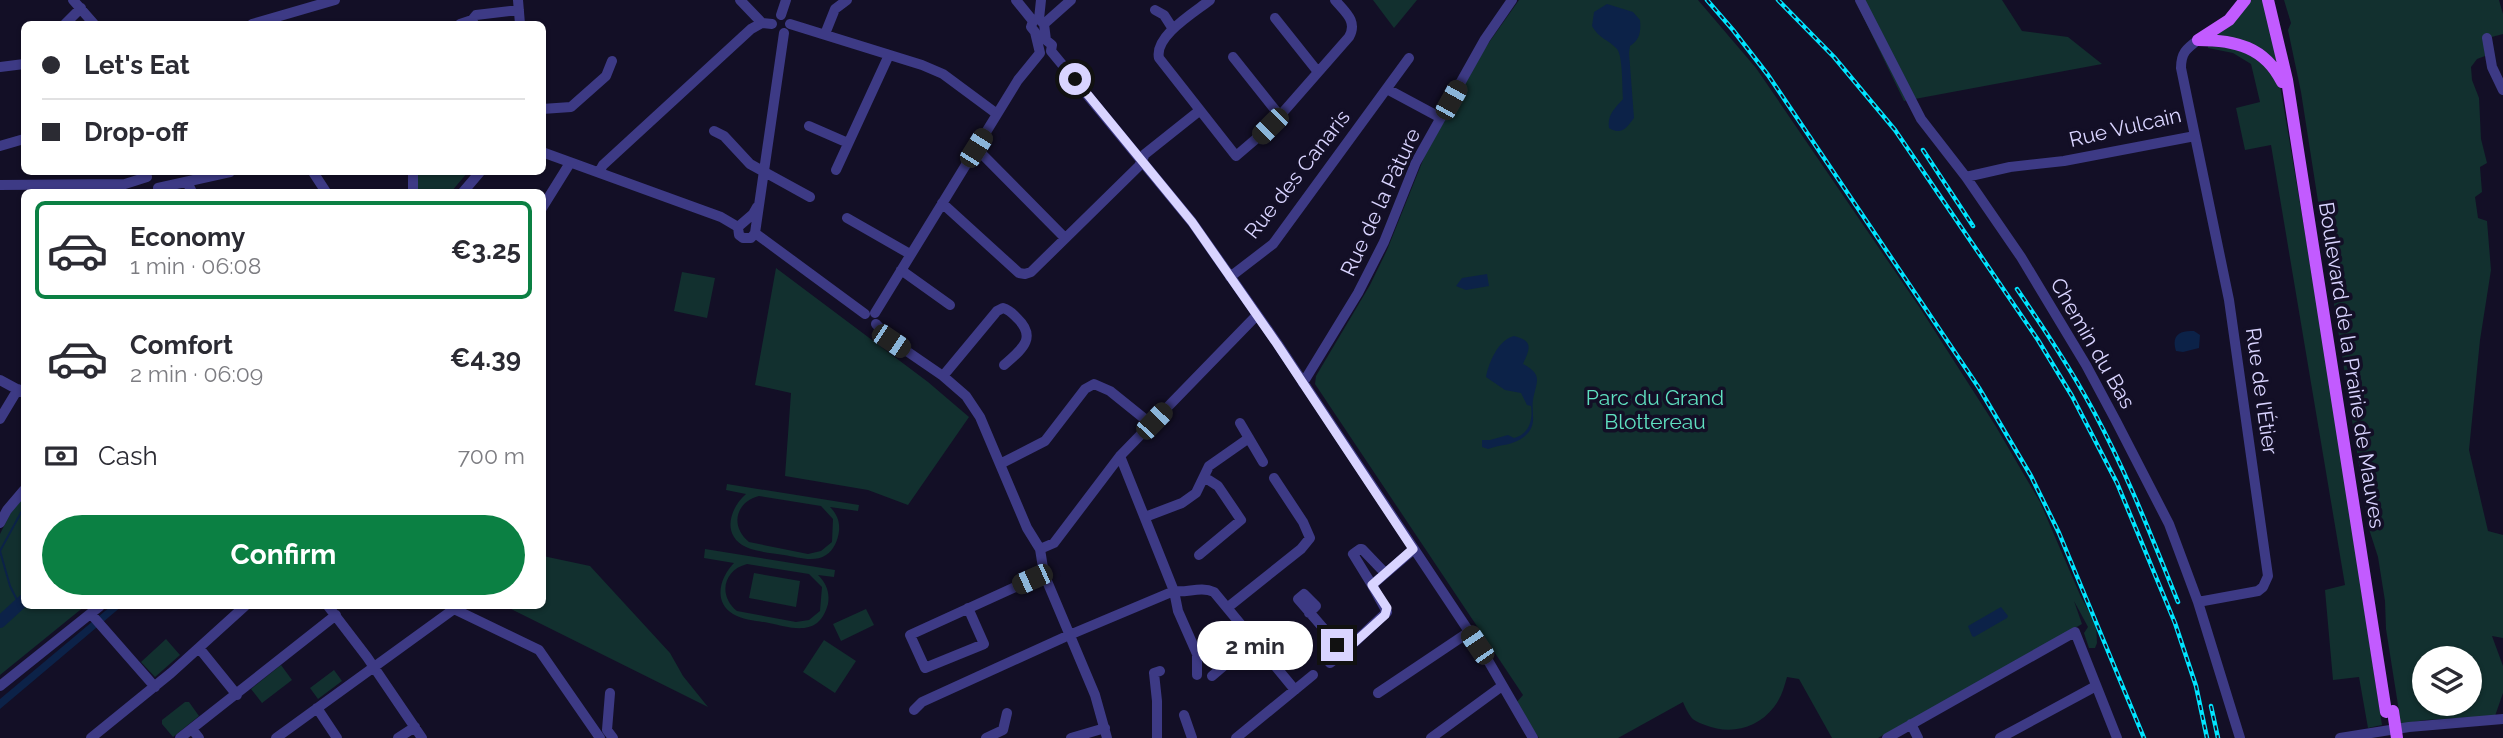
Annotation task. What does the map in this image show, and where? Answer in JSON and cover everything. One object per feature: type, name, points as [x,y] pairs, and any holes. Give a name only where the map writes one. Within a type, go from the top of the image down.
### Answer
[{"type":"main road","points":[[2198,40],[2229,20],[2245,0]]},
{"type":"main road","name":"Boulevard de la Prairie de Mauves","points":[[2269,0],[2287,80],[2390,711],[2397,738]]},
{"type":"main road","name":"Boulevard de la Prairie de Mauves","points":[[2277,0],[2297,91],[2390,711],[2390,738]]},
{"type":"main road","points":[[2198,40],[2230,41],[2248,47],[2273,66],[2282,82],[2319,300],[2327,331]]},
{"type":"street","points":[[73,0],[92,21]]},
{"type":"street","points":[[262,21],[335,0]]},
{"type":"street","points":[[740,0],[776,31],[787,28],[825,34],[943,74],[998,114]]},
{"type":"street","points":[[781,15],[786,0]]},
{"type":"street","points":[[825,34],[835,9],[847,0]]},
{"type":"street","points":[[1016,0],[1039,25]]},
{"type":"street","points":[[1041,0],[1039,25],[1044,48],[1192,222],[1469,632],[1533,738]]},
{"type":"street","points":[[1039,25],[1071,0]]},
{"type":"street","points":[[1210,0],[1173,29],[1160,45],[1159,58],[1240,160],[1353,29],[1353,21],[1335,0]]},
{"type":"street","name":"Rue de la Pâture","points":[[1303,383],[1358,293],[1384,242],[1416,162],[1440,118],[1485,39],[1512,0]]},
{"type":"street","name":"Chemin du Bas","points":[[1860,0],[1921,119],[1966,177],[2021,257],[2091,375],[2169,524],[2198,602],[2239,736]]},
{"type":"street","points":[[469,21],[476,15],[519,5]]},
{"type":"street","points":[[68,21],[81,8]]},
{"type":"street","points":[[1155,10],[1164,15],[1173,29]]},
{"type":"street","points":[[599,172],[603,165],[751,29],[767,24],[781,15],[788,18],[787,28],[755,231],[751,238],[743,238],[739,235],[742,224],[757,206]]},
{"type":"street","points":[[1275,19],[1318,72]]},
{"type":"street","points":[[2487,38],[2493,67],[2503,90]]},
{"type":"street","name":"Rue Vulcain","points":[[1966,177],[2195,136],[2181,57],[2186,49],[2198,40]]},
{"type":"street","points":[[872,317],[1018,80],[1044,48]]},
{"type":"street","points":[[836,170],[889,55]]},
{"type":"street","points":[[1233,57],[1280,116]]},
{"type":"street","name":"Rue des Canaris","points":[[1230,277],[1273,244],[1409,58]]},
{"type":"street","points":[[546,109],[571,107],[606,76],[612,61]]},
{"type":"street","points":[[0,67],[21,64]]},
{"type":"street","points":[[1387,89],[1440,118]]},
{"type":"street","points":[[942,203],[1019,272],[1031,272],[1139,166],[1141,159],[1199,111]]},
{"type":"street","points":[[808,125],[848,143]]},
{"type":"street","points":[[714,131],[724,136],[750,164],[810,197]]},
{"type":"street","name":"Rue de l'Étier","points":[[2195,136],[2229,300],[2268,576],[2258,591],[2198,602]]},
{"type":"street","points":[[0,146],[21,140]]},
{"type":"street","points":[[976,148],[1065,238]]},
{"type":"street","points":[[546,154],[721,217],[742,224],[751,223],[755,231],[872,317],[891,341],[943,376],[966,396],[985,426],[1027,528],[1040,549],[1044,574],[1071,635],[1106,733],[1071,738]]},
{"type":"street","points":[[546,202],[570,163]]},
{"type":"street","points":[[0,185],[125,184],[141,175]]},
{"type":"street","points":[[168,189],[190,187],[222,175]]},
{"type":"street","points":[[466,189],[477,175]]},
{"type":"street","points":[[847,218],[910,254]]},
{"type":"street","points":[[901,270],[950,305]]},
{"type":"street","points":[[943,376],[997,311],[1003,308],[1009,310],[1025,326],[1028,334],[1027,341],[1004,365]]},
{"type":"street","points":[[1040,549],[1054,543],[1120,456],[1257,315]]},
{"type":"street","points":[[0,380],[21,391],[0,419]]},
{"type":"street","points":[[1000,464],[1045,441],[1085,389],[1094,384],[1110,391],[1151,424]]},
{"type":"street","points":[[1240,423],[1263,462]]},
{"type":"street","points":[[1145,517],[1182,503],[1196,493],[1209,466],[1249,438]]},
{"type":"street","points":[[1120,456],[1174,591],[1178,611],[1197,654],[1197,675]]},
{"type":"street","points":[[1199,555],[1241,520],[1218,486],[1204,477]]},
{"type":"street","points":[[1227,608],[1301,549],[1310,538],[1303,522],[1274,478]]},
{"type":"street","points":[[0,523],[21,494]]},
{"type":"street","points":[[1309,613],[1340,648],[1387,612],[1353,554],[1362,549],[1385,573]]},
{"type":"street","points":[[1372,585],[1413,549]]},
{"type":"street","points":[[968,608],[984,644],[925,668],[910,635],[968,608],[1044,574]]},
{"type":"street","points":[[915,710],[922,702],[1174,591],[1186,593],[1204,588],[1214,592],[1295,690]]},
{"type":"street","points":[[0,686],[96,609]]},
{"type":"street","points":[[98,736],[242,609]]},
{"type":"street","points":[[331,609],[422,738]]},
{"type":"street","points":[[276,738],[454,609],[539,650],[600,738]]},
{"type":"street","points":[[90,614],[155,687]]},
{"type":"street","points":[[180,738],[196,734],[237,695],[337,615]]},
{"type":"street","points":[[1378,693],[1469,632]]},
{"type":"street","points":[[1887,738],[2075,632],[2117,738]]},
{"type":"street","points":[[1212,676],[1253,640]]},
{"type":"street","points":[[199,648],[237,695]]},
{"type":"street","points":[[1157,738],[1154,673],[1160,671]]},
{"type":"street","points":[[1236,738],[1313,675]]},
{"type":"street","points":[[1431,738],[1502,686]]},
{"type":"street","points":[[2000,738],[2096,686]]},
{"type":"street","points":[[610,693],[607,730],[613,738]]},
{"type":"street","points":[[317,708],[337,738]]},
{"type":"street","points":[[986,738],[1003,730],[1007,713]]},
{"type":"street","points":[[1185,715],[1192,738]]},
{"type":"street","points":[[2340,738],[2409,727],[2503,719]]},
{"type":"street","points":[[1911,724],[1918,738]]},
{"type":"street","points":[[398,738],[415,727]]},
{"type":"green space","points":[[1373,0],[1417,0],[1394,28]]},
{"type":"green space","name":"Parc du Grand Blottereau","points":[[1519,0],[1698,0],[1756,68],[1920,308],[1995,425],[2040,502],[2081,597],[2096,624],[2095,648],[2089,648],[2084,633],[2088,627],[2074,601],[2082,624],[1878,738],[1832,738],[1799,679],[1787,677],[1774,707],[1760,720],[1742,728],[1724,730],[1699,723],[1691,717],[1683,702],[1618,738],[1539,738],[1516,703],[1523,695],[1315,384],[1316,376],[1370,285],[1387,250],[1425,155],[1485,48]]},
{"type":"green space","points":[[1855,0],[2002,0],[2022,31],[2068,37],[2102,64],[1904,101]]},
{"type":"green space","points":[[2249,0],[2264,0],[2279,65],[2264,51],[2209,38]]},
{"type":"green space","points":[[2284,0],[2499,0],[2503,14],[2503,34],[2484,39],[2485,56],[2477,59],[2471,67],[2472,80],[2479,98],[2481,139],[2487,163],[2480,167],[2482,192],[2475,197],[2478,218],[2487,221],[2491,270],[2480,340],[2469,450],[2488,531],[2503,535],[2503,638],[2492,636],[2503,666],[2503,693],[2495,716],[2401,724],[2378,557],[2369,529],[2301,92],[2288,30],[2291,23]]},
{"type":"green space","points":[[2208,46],[2254,51],[2280,85],[2325,352],[2382,725],[2368,728],[2359,677],[2333,680],[2325,590],[2345,585],[2271,145],[2245,150],[2236,108],[2260,102],[2251,64],[2233,53]]},
{"type":"green space","points":[[417,175],[465,175],[454,189],[417,189]]},
{"type":"green space","points":[[776,268],[928,382],[969,417],[908,505],[868,490],[785,476],[791,393],[755,385]]},
{"type":"green space","points":[[682,272],[715,278],[707,318],[674,311]]},
{"type":"green space","points":[[727,484],[859,505],[858,511],[830,507],[839,524],[835,544],[829,553],[821,557],[805,559],[755,550],[738,542],[731,529],[732,514],[746,494],[726,490]],"holes":[[[759,496],[821,506],[833,519],[832,542],[821,551],[808,554],[749,542],[737,522],[740,509]]]},
{"type":"green space","points":[[21,500],[21,609],[81,609],[0,675],[0,534],[11,512]]},
{"type":"green space","points":[[705,549],[835,570],[834,577],[818,575],[828,592],[825,612],[817,623],[806,628],[787,627],[737,616],[726,609],[721,596],[722,581],[734,563],[704,558]],"holes":[[[747,564],[809,574],[822,587],[820,611],[809,620],[796,622],[737,611],[725,591],[728,578],[739,567]]]},
{"type":"green space","points":[[546,557],[590,566],[670,653],[683,676],[708,707],[511,609],[546,609]]},
{"type":"green space","points":[[754,573],[800,581],[796,607],[749,598]]},
{"type":"green space","points":[[866,609],[874,625],[841,641],[833,624]]},
{"type":"green space","points":[[166,639],[180,655],[155,677],[141,662]]},
{"type":"green space","points":[[824,640],[856,661],[835,693],[803,672]]},
{"type":"green space","points":[[281,665],[292,680],[262,703],[251,689]]},
{"type":"green space","points":[[334,670],[342,681],[318,699],[310,688]]},
{"type":"green space","points":[[185,702],[189,702],[199,716],[173,737],[162,724],[162,720]]},
{"type":"water","points":[[1607,4],[1633,12],[1640,20],[1639,35],[1630,46],[1629,53],[1634,118],[1621,131],[1609,128],[1612,112],[1623,99],[1619,53],[1592,26],[1594,12]]},
{"type":"water","points":[[1487,274],[1489,286],[1466,290],[1456,286],[1462,278]]},
{"type":"water","points":[[2185,331],[2194,331],[2200,335],[2199,348],[2176,351],[2176,337]]},
{"type":"water","points":[[1514,336],[1528,343],[1523,364],[1534,372],[1537,379],[1533,423],[1529,432],[1520,439],[1488,449],[1482,447],[1482,440],[1508,435],[1514,438],[1526,430],[1530,422],[1531,406],[1527,405],[1521,393],[1505,390],[1486,377],[1499,347]]},
{"type":"water","points":[[2001,607],[2007,618],[1972,636],[1968,626]]},
{"type":"water","points":[[107,609],[118,609],[0,709],[0,699]]},
{"type":"waterway","points":[[19,604],[10,586],[0,551],[21,512]]},
{"type":"waterway","points":[[0,622],[21,603]]},
{"type":"railway","points":[[1707,0],[1768,75],[1979,388],[2031,476],[2059,533],[2144,738]]},
{"type":"railway","points":[[1778,0],[1834,57],[1895,130],[2038,340],[2072,396],[2117,483],[2175,623],[2196,686],[2207,738]]},
{"type":"railway","points":[[1923,150],[1973,226]]},
{"type":"railway","points":[[2017,289],[2067,365],[2106,435],[2139,506],[2178,602]]},
{"type":"railway","points":[[2211,706],[2218,738]]},
{"type":"route","points":[[1075,79],[1192,222],[1277,344],[1413,549],[1372,585],[1387,608],[1385,615],[1344,652],[1337,645]]}]
